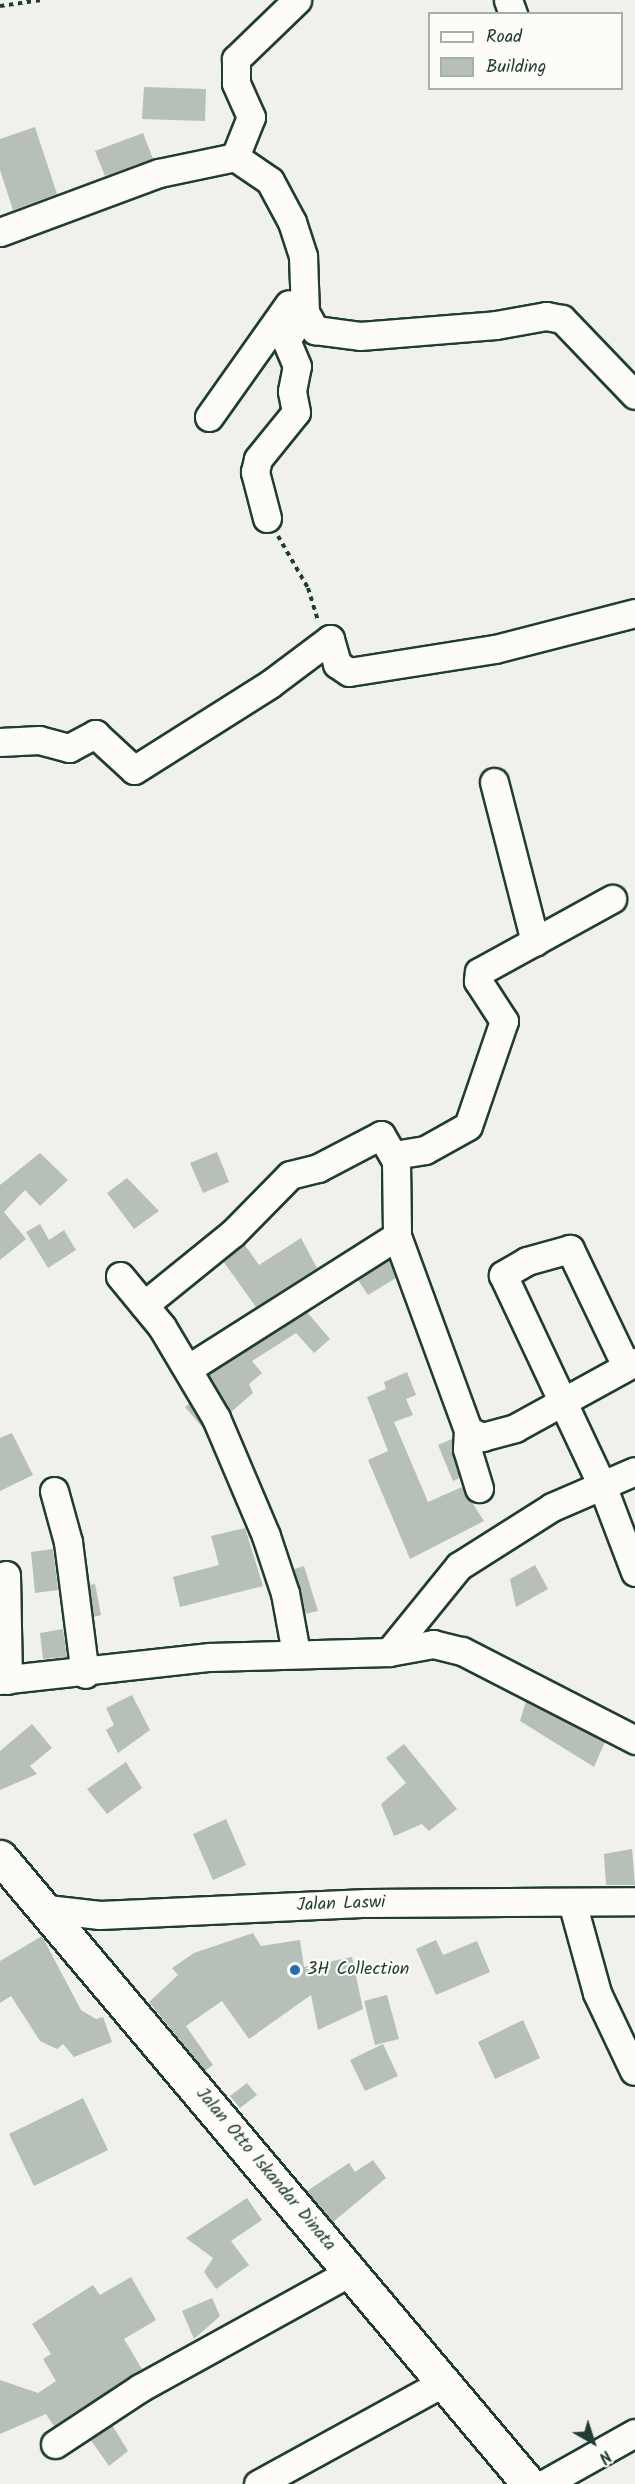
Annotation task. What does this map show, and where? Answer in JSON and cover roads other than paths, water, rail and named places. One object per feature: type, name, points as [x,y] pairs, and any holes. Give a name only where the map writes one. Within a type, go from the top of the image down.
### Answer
[{"type":"main road","name":"Jalan Otto Iskandar Dinata","points":[[0,1857],[47,1909],[529,2484]]},
{"type":"street","points":[[235,157],[251,117],[236,83],[236,58],[297,0]]},
{"type":"street","points":[[0,232],[159,173],[235,157],[270,181],[303,256],[302,286],[305,312],[315,330],[332,336],[496,325],[546,316],[562,319],[635,395]]},
{"type":"street","points":[[209,417],[302,286]]},
{"type":"street","points":[[267,518],[255,472],[258,459],[296,412],[292,391],[297,366],[286,339],[305,312]]},
{"type":"street","points":[[0,742],[39,740],[69,748],[95,734],[134,770],[270,684],[330,639],[342,671],[349,672],[495,649],[635,613]]},
{"type":"street","points":[[494,782],[535,942]]},
{"type":"street","points":[[395,1164],[468,1126],[504,1021],[477,974],[612,899]]},
{"type":"street","points":[[144,1305],[233,1233],[290,1175],[318,1168],[381,1136],[395,1164],[397,1236],[468,1430],[467,1449],[479,1488]]},
{"type":"street","points":[[189,1368],[397,1236]]},
{"type":"street","points":[[468,1430],[482,1437],[515,1428],[562,1401],[630,1364],[570,1249],[507,1271],[507,1286],[562,1401],[602,1485],[635,1572]]},
{"type":"street","points":[[120,1276],[144,1305],[189,1368],[266,1536],[285,1593],[296,1653]]},
{"type":"street","points":[[388,1652],[459,1566],[552,1507],[635,1472]]},
{"type":"street","points":[[54,1491],[68,1542],[85,1674]]},
{"type":"street","points":[[6,1575],[4,1680],[85,1674],[210,1657],[388,1652],[433,1644],[462,1651],[635,1740]]},
{"type":"street","name":"Jalan Laswi","points":[[47,1909],[123,1914],[367,1903],[635,1901]]},
{"type":"street","points":[[572,1902],[597,1993],[634,2071]]},
{"type":"street","points":[[55,2444],[140,2388],[350,2272]]},
{"type":"street","points":[[258,2484],[444,2382]]},
{"type":"street","points":[[544,2484],[635,2433]]},
{"type":"place","name":"3H Collection","points":[[295,1970]]}]
